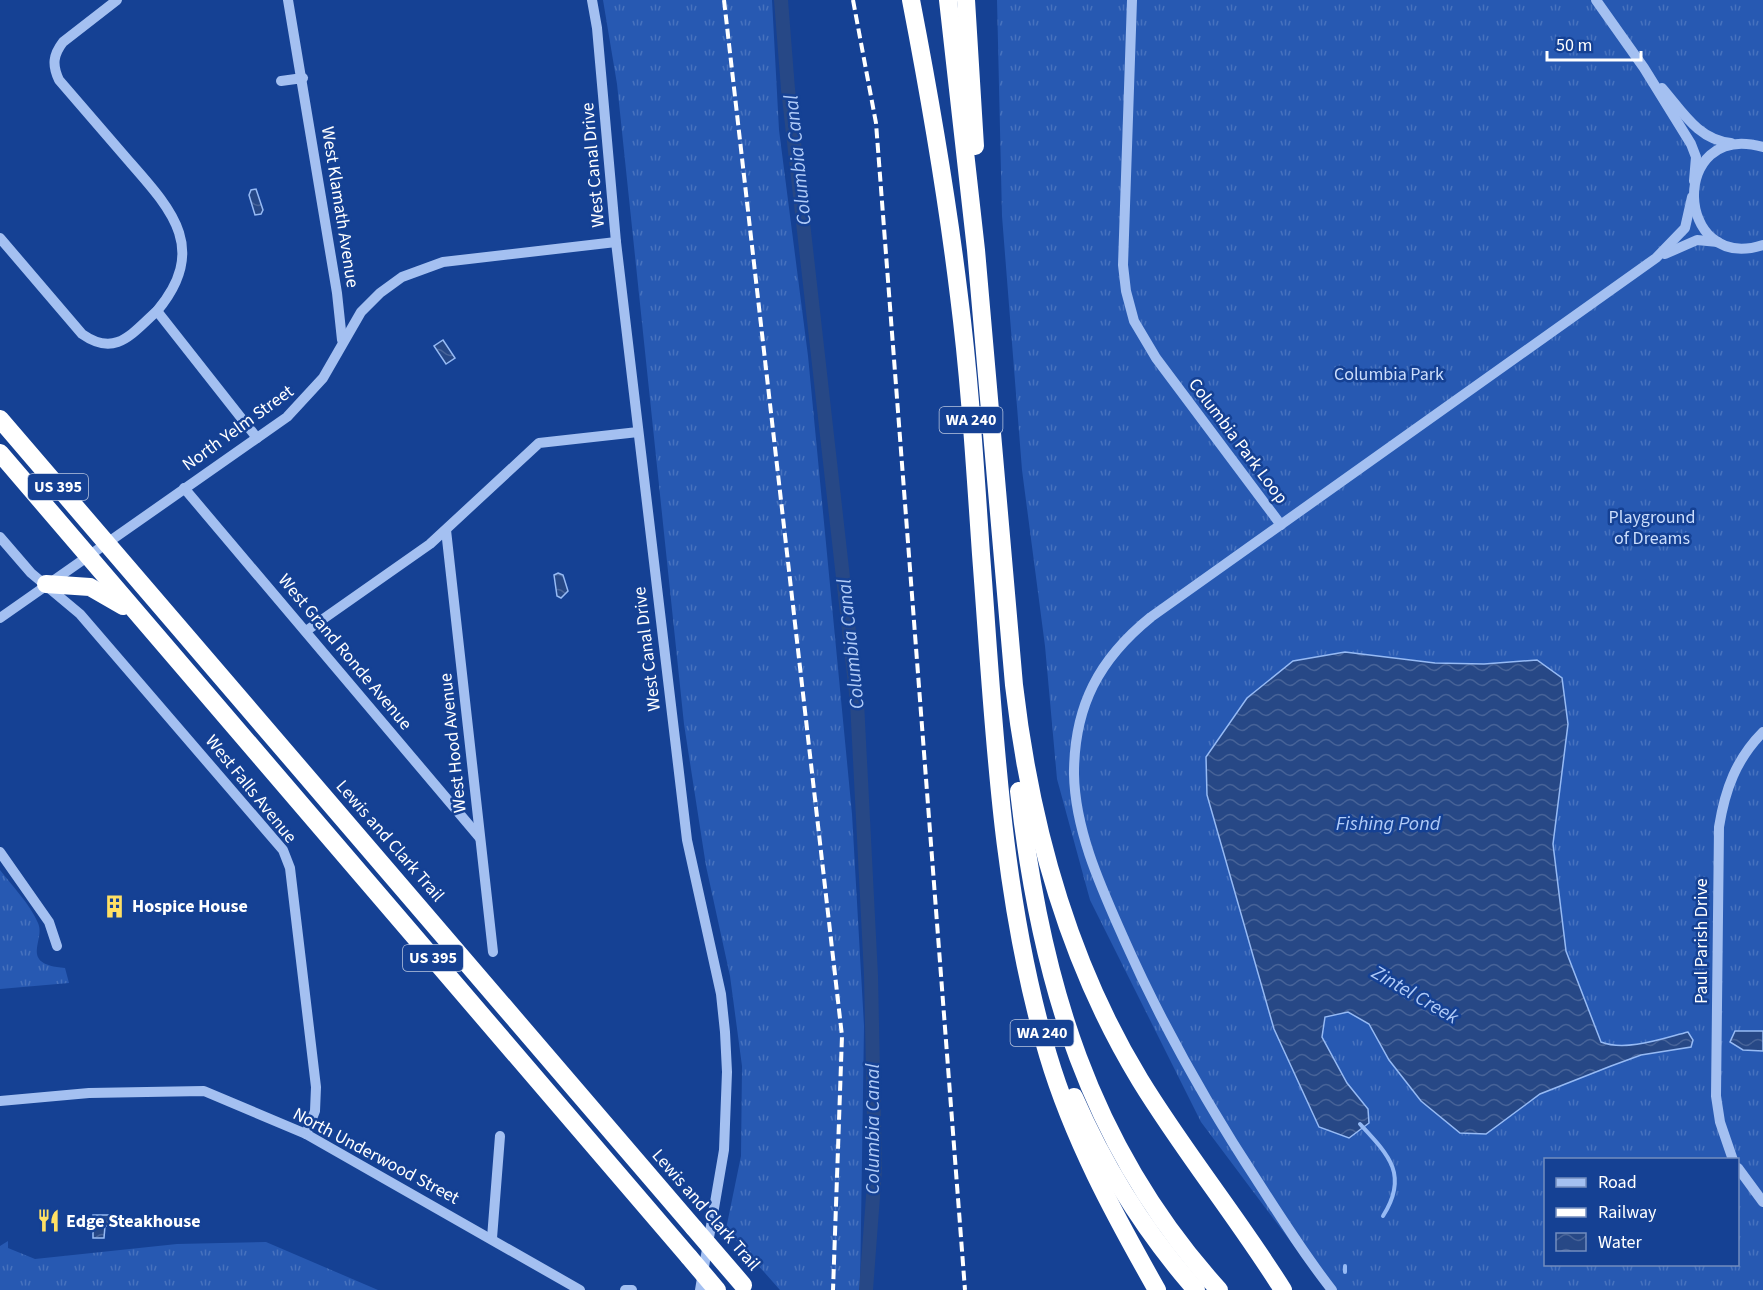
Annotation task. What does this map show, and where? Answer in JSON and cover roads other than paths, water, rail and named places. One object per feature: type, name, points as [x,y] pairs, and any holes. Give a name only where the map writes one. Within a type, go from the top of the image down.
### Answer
[{"type":"highway","name":"WA 240","points":[[911,0],[939,160],[959,297],[1006,844],[1028,975],[1054,1074],[1086,1158],[1157,1290]]},
{"type":"highway","name":"WA 240","points":[[948,0],[976,249],[1014,685],[1022,753],[1041,838],[1068,927],[1096,997],[1117,1039],[1151,1098],[1283,1290]]},
{"type":"highway","points":[[966,0],[975,119],[976,249]]},
{"type":"highway","name":"Lewis and Clark Trail","points":[[0,419],[745,1287]]},
{"type":"highway","name":"US 395","points":[[0,453],[717,1290]]},
{"type":"highway","points":[[46,584],[96,589],[138,614]]},
{"type":"highway","points":[[1014,685],[1018,774],[1031,883],[1048,966],[1074,1050],[1103,1119],[1140,1186],[1186,1252],[1219,1290]]},
{"type":"highway","points":[[1006,844],[1039,994],[1071,1091],[1123,1192],[1160,1246],[1196,1290]]},
{"type":"street","points":[[0,238],[82,334],[91,341],[112,345],[122,341],[157,311],[168,298],[181,268],[183,254],[179,226],[162,200],[59,80],[54,70],[54,59],[63,42],[117,0]]},
{"type":"street","name":"West Klamath Avenue","points":[[288,0],[303,78],[342,340]]},
{"type":"street","name":"West Canal Drive","points":[[592,0],[597,28],[616,242],[687,840],[721,994],[725,1032],[724,1150],[700,1290]]},
{"type":"street","name":"Columbia Park Loop","points":[[1132,0],[1123,265],[1131,309],[1139,331],[1156,358],[1281,525],[1656,258],[1685,228],[1694,181]]},
{"type":"street","points":[[1596,0],[1644,68],[1693,148],[1696,163],[1694,181]]},
{"type":"street","points":[[1644,68],[1703,135],[1714,140],[1763,147]]},
{"type":"street","points":[[281,81],[303,78]]},
{"type":"street","points":[[1694,181],[1702,165],[1714,153],[1737,144]]},
{"type":"street","points":[[1692,197],[1695,214],[1704,229],[1724,244]]},
{"type":"street","name":"Columbia Park Loop","points":[[1656,258],[1697,240],[1750,248]]},
{"type":"street","name":"North Yelm Street","points":[[0,618],[287,417],[310,395],[331,366],[352,324],[371,301],[389,285],[415,270],[480,257],[616,242]]},
{"type":"street","points":[[1750,248],[1763,245]]},
{"type":"street","points":[[1750,248],[1763,250]]},
{"type":"street","points":[[157,311],[256,438]]},
{"type":"street","points":[[306,631],[430,544],[539,443],[638,432]]},
{"type":"street","name":"West Grand Ronde Avenue","points":[[184,488],[480,838]]},
{"type":"street","points":[[1281,525],[1151,617],[1111,655],[1096,677],[1087,700],[1077,743],[1074,776],[1080,820],[1095,869],[1158,1014],[1239,1153],[1332,1290]]},
{"type":"street","name":"West Hood Avenue","points":[[446,530],[493,952]]},
{"type":"street","name":"West Falls Avenue","points":[[0,537],[27,569],[92,628],[283,850],[290,868],[314,1059],[315,1112],[306,1134]]},
{"type":"street","name":"Paul Parish Drive","points":[[1732,1158],[1717,1108],[1719,827],[1728,785],[1739,761],[1763,732]]},
{"type":"street","points":[[0,852],[49,922],[57,946]]},
{"type":"street","name":"North Underwood Street","points":[[0,1101],[89,1093],[204,1090],[306,1134],[580,1290]]},
{"type":"street","points":[[492,1238],[500,1136]]},
{"type":"street","points":[[1739,1171],[1763,1202]]},
{"type":"street","points":[[625,1290],[632,1290]]},
{"type":"water","points":[[256,189],[263,210],[261,214],[255,215],[249,195],[251,190]]},
{"type":"water","points":[[443,340],[455,358],[446,364],[434,346]]},
{"type":"water","points":[[558,573],[563,575],[568,591],[561,598],[557,596],[554,575]]},
{"type":"water","name":"Fishing Pond","points":[[1345,652],[1435,663],[1484,664],[1537,660],[1562,678],[1568,724],[1553,844],[1566,951],[1601,1042],[1611,1045],[1633,1045],[1688,1032],[1693,1040],[1691,1047],[1641,1055],[1611,1066],[1540,1094],[1486,1134],[1460,1133],[1421,1101],[1389,1060],[1369,1024],[1348,1012],[1325,1017],[1322,1037],[1347,1083],[1368,1109],[1369,1123],[1349,1138],[1319,1127],[1274,1029],[1207,795],[1206,757],[1247,698],[1293,661]]},
{"type":"water","points":[[1735,1031],[1763,1031],[1763,1051],[1743,1050],[1730,1042]]},
{"type":"water","points":[[93,1215],[123,1215],[124,1224],[105,1226],[104,1238],[93,1238]]},
{"type":"waterway","name":"Columbia Canal","points":[[781,0],[788,89],[857,702],[871,975],[875,1170],[866,1290]]},
{"type":"waterway","name":"Zintel Creek","points":[[1360,1124],[1387,1156],[1395,1177],[1391,1202],[1383,1216]]},
{"type":"waterway","name":"Zintel Creek","points":[[1345,1266],[1345,1272]]},
{"type":"railway","points":[[724,0],[842,1036],[833,1290]]},
{"type":"railway","points":[[853,0],[876,123],[965,1290]]},
{"type":"place","name":"Hospice House","points":[[114,906]]},
{"type":"place","name":"Edge Steakhouse","points":[[48,1221]]},
{"type":"park label","name":"Columbia Park","points":[[1389,374]]},
{"type":"park label","name":"Playground of Dreams","points":[[1652,527]]}]
